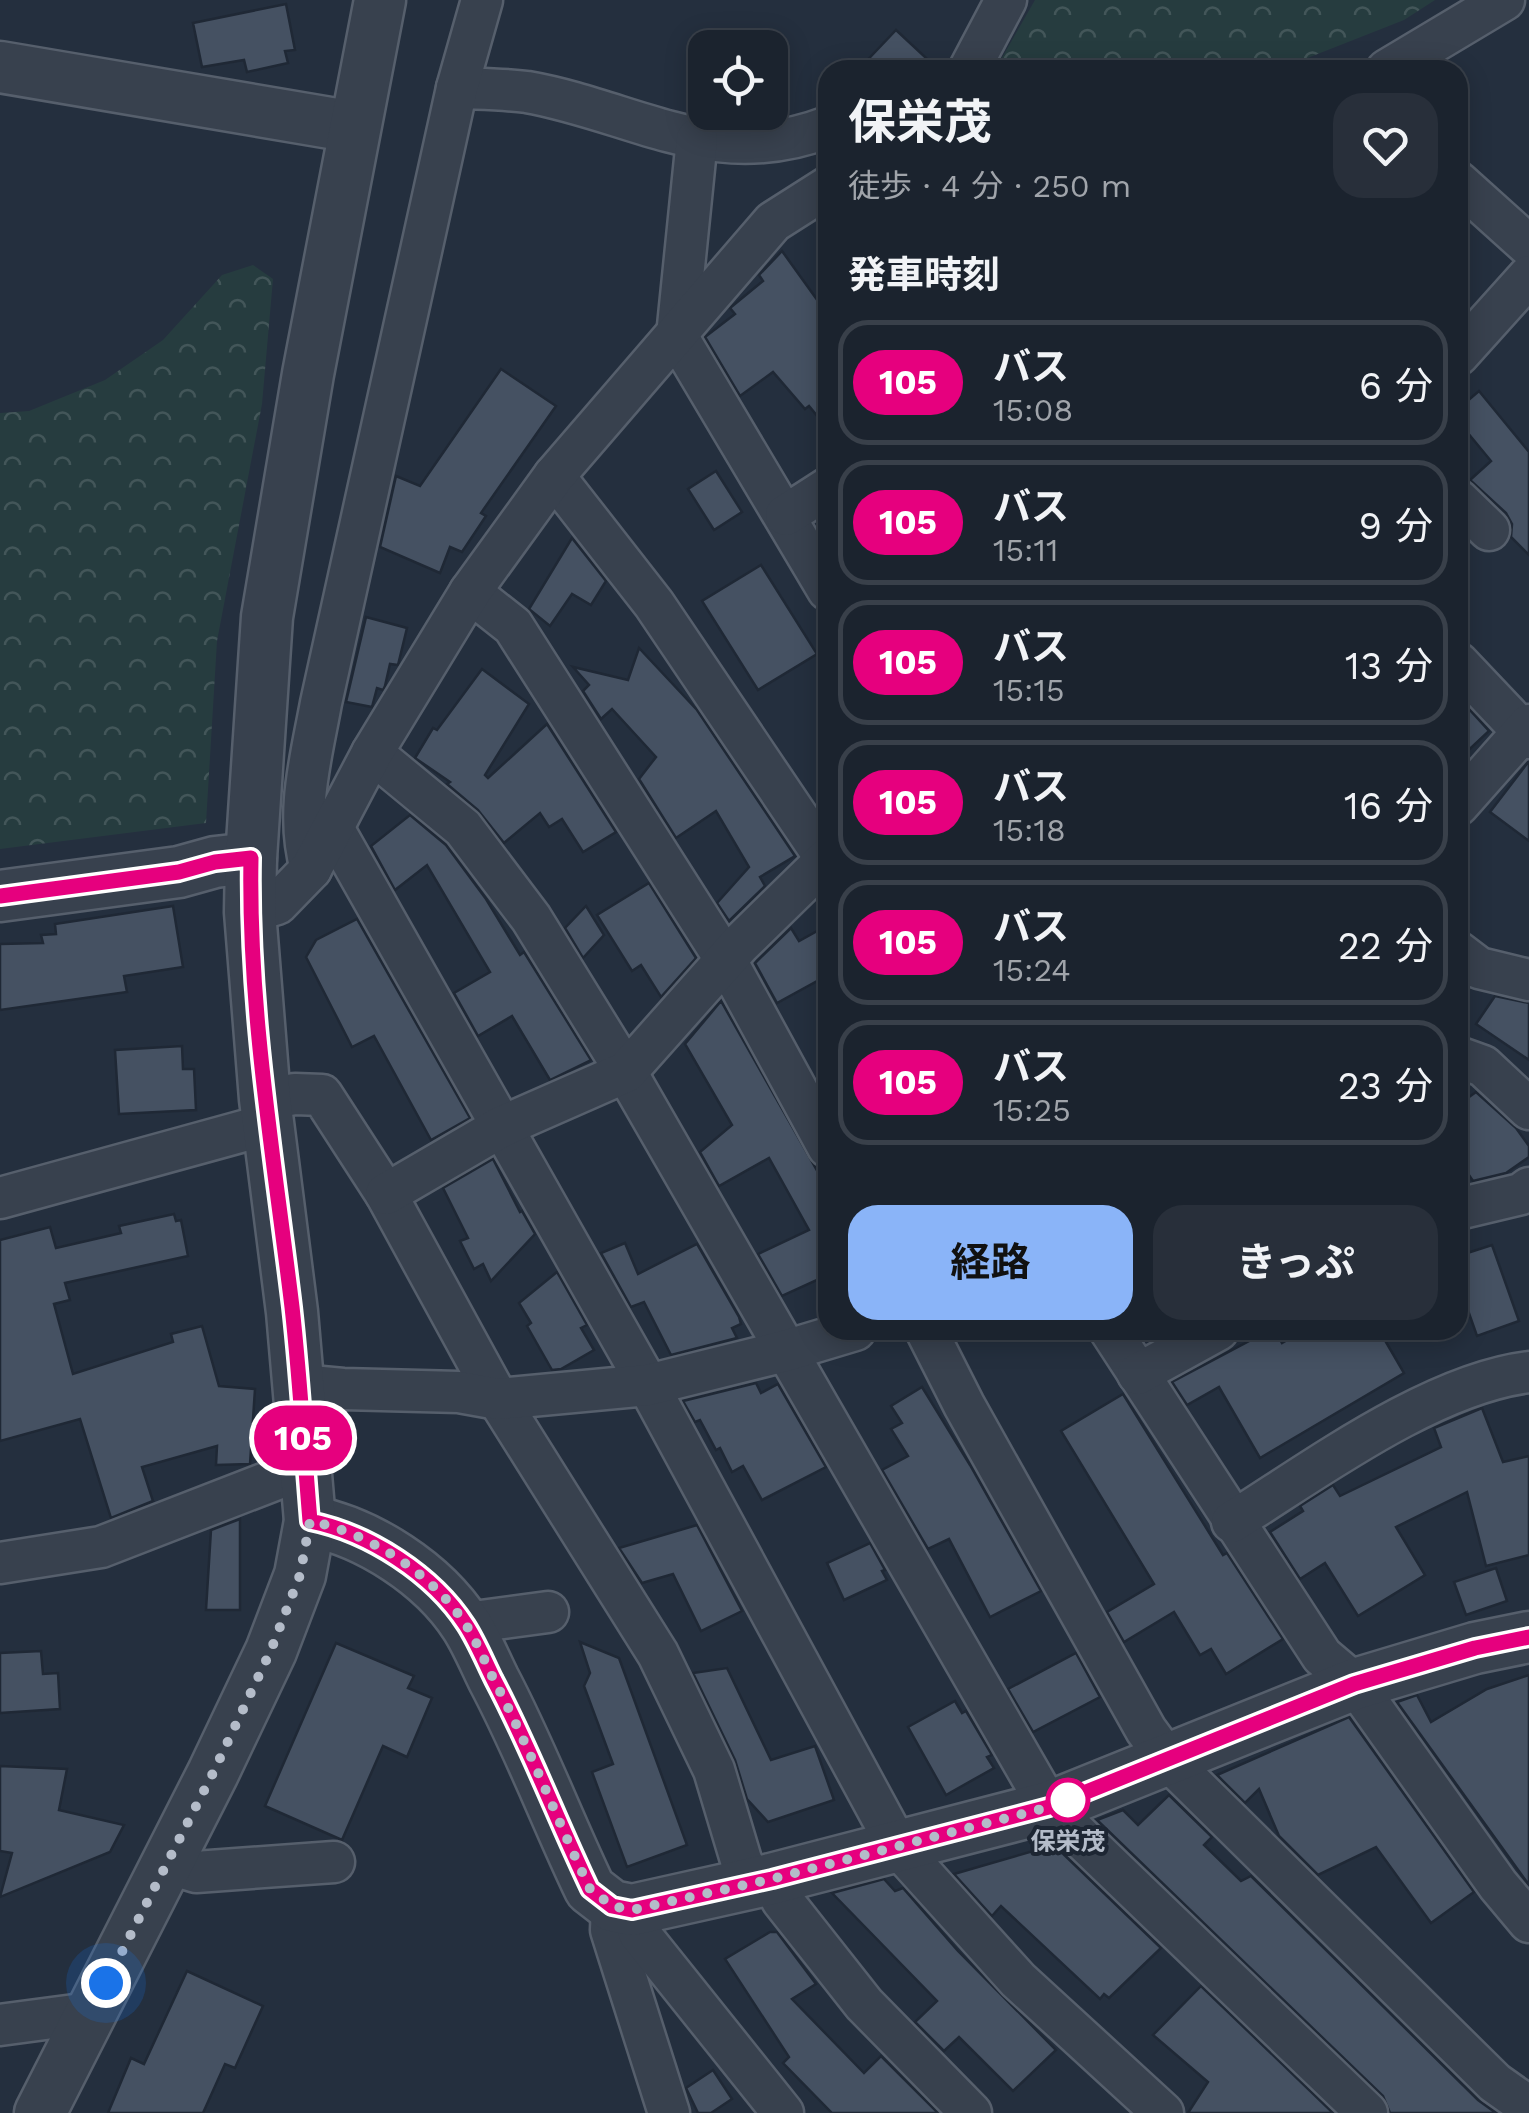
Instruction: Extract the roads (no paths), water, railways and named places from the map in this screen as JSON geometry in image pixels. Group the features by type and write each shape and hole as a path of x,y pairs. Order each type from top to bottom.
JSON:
{"street":[{"path":"40,2113 271,1650 300,1575 310,1521 300,1385 267,1111 250,912 251,858 268,617 380,0"},
{"path":"311,869 304,847 303,800 321,702 457,88 482,0"},
{"path":"974,60 1006,0"},
{"path":"1404,60 1504,0"},
{"path":"0,68 354,127"},
{"path":"457,88 526,92 716,143 795,140 818,131"},
{"path":"697,140 677,336 818,572"},
{"path":"1468,191 1529,246"},
{"path":"250,912 277,904 311,869 372,753 470,592 554,476 773,222 818,193"},
{"path":"1468,344 1529,276"},
{"path":"554,476 654,604 818,847"},
{"path":"786,515 818,494"},
{"path":"1468,510 1489,530"},
{"path":"470,592 512,626 727,962 818,1129"},
{"path":"1468,674 1526,732 1468,794"},
{"path":"372,753 463,828 531,918 626,1072 1049,1807 1367,2113"},
{"path":"332,828 648,1384 898,1846 1018,1980 1163,2113"},
{"path":"0,896 179,872 251,858"},
{"path":"386,1194 501,1127 626,1072 739,945 818,869"},
{"path":"1468,959 1480,968 1529,980"},
{"path":"1468,1061 1483,1066 1529,1109"},
{"path":"0,1198 267,1111 295,1094 322,1095 386,1194 498,1398 658,1654 714,1770 741,1860 782,1900 864,2004 971,2113"},
{"path":"1468,1208 1522,1194 1529,1188"},
{"path":"300,1385 344,1390 459,1392 498,1398 648,1384 822,1340"},
{"path":"931,1340 1146,1730 1168,1760 1495,2084 1529,2107"},
{"path":"1116,1340 1322,1656 1354,1684 1498,1885 1529,1922"},
{"path":"1138,1374 1200,1340"},
{"path":"1232,1522 1388,1426 1452,1394 1529,1372"},
{"path":"0,1563 101,1548 305,1468"},
{"path":"310,1521 339,1527 401,1561 436,1590 466,1624 520,1730 590,1889 622,1908 782,2113"},
{"path":"466,1624 548,1612"},
{"path":"622,1908 762,1881 1049,1807 1354,1684 1475,1648 1529,1637"},
{"path":"167,1863 196,1872 334,1862"},
{"path":"622,1908 611,1930 669,2113"},
{"path":"0,2025 90,2013"}],"place":[{"name":"保栄茂","path":"1068,1800"}]}
